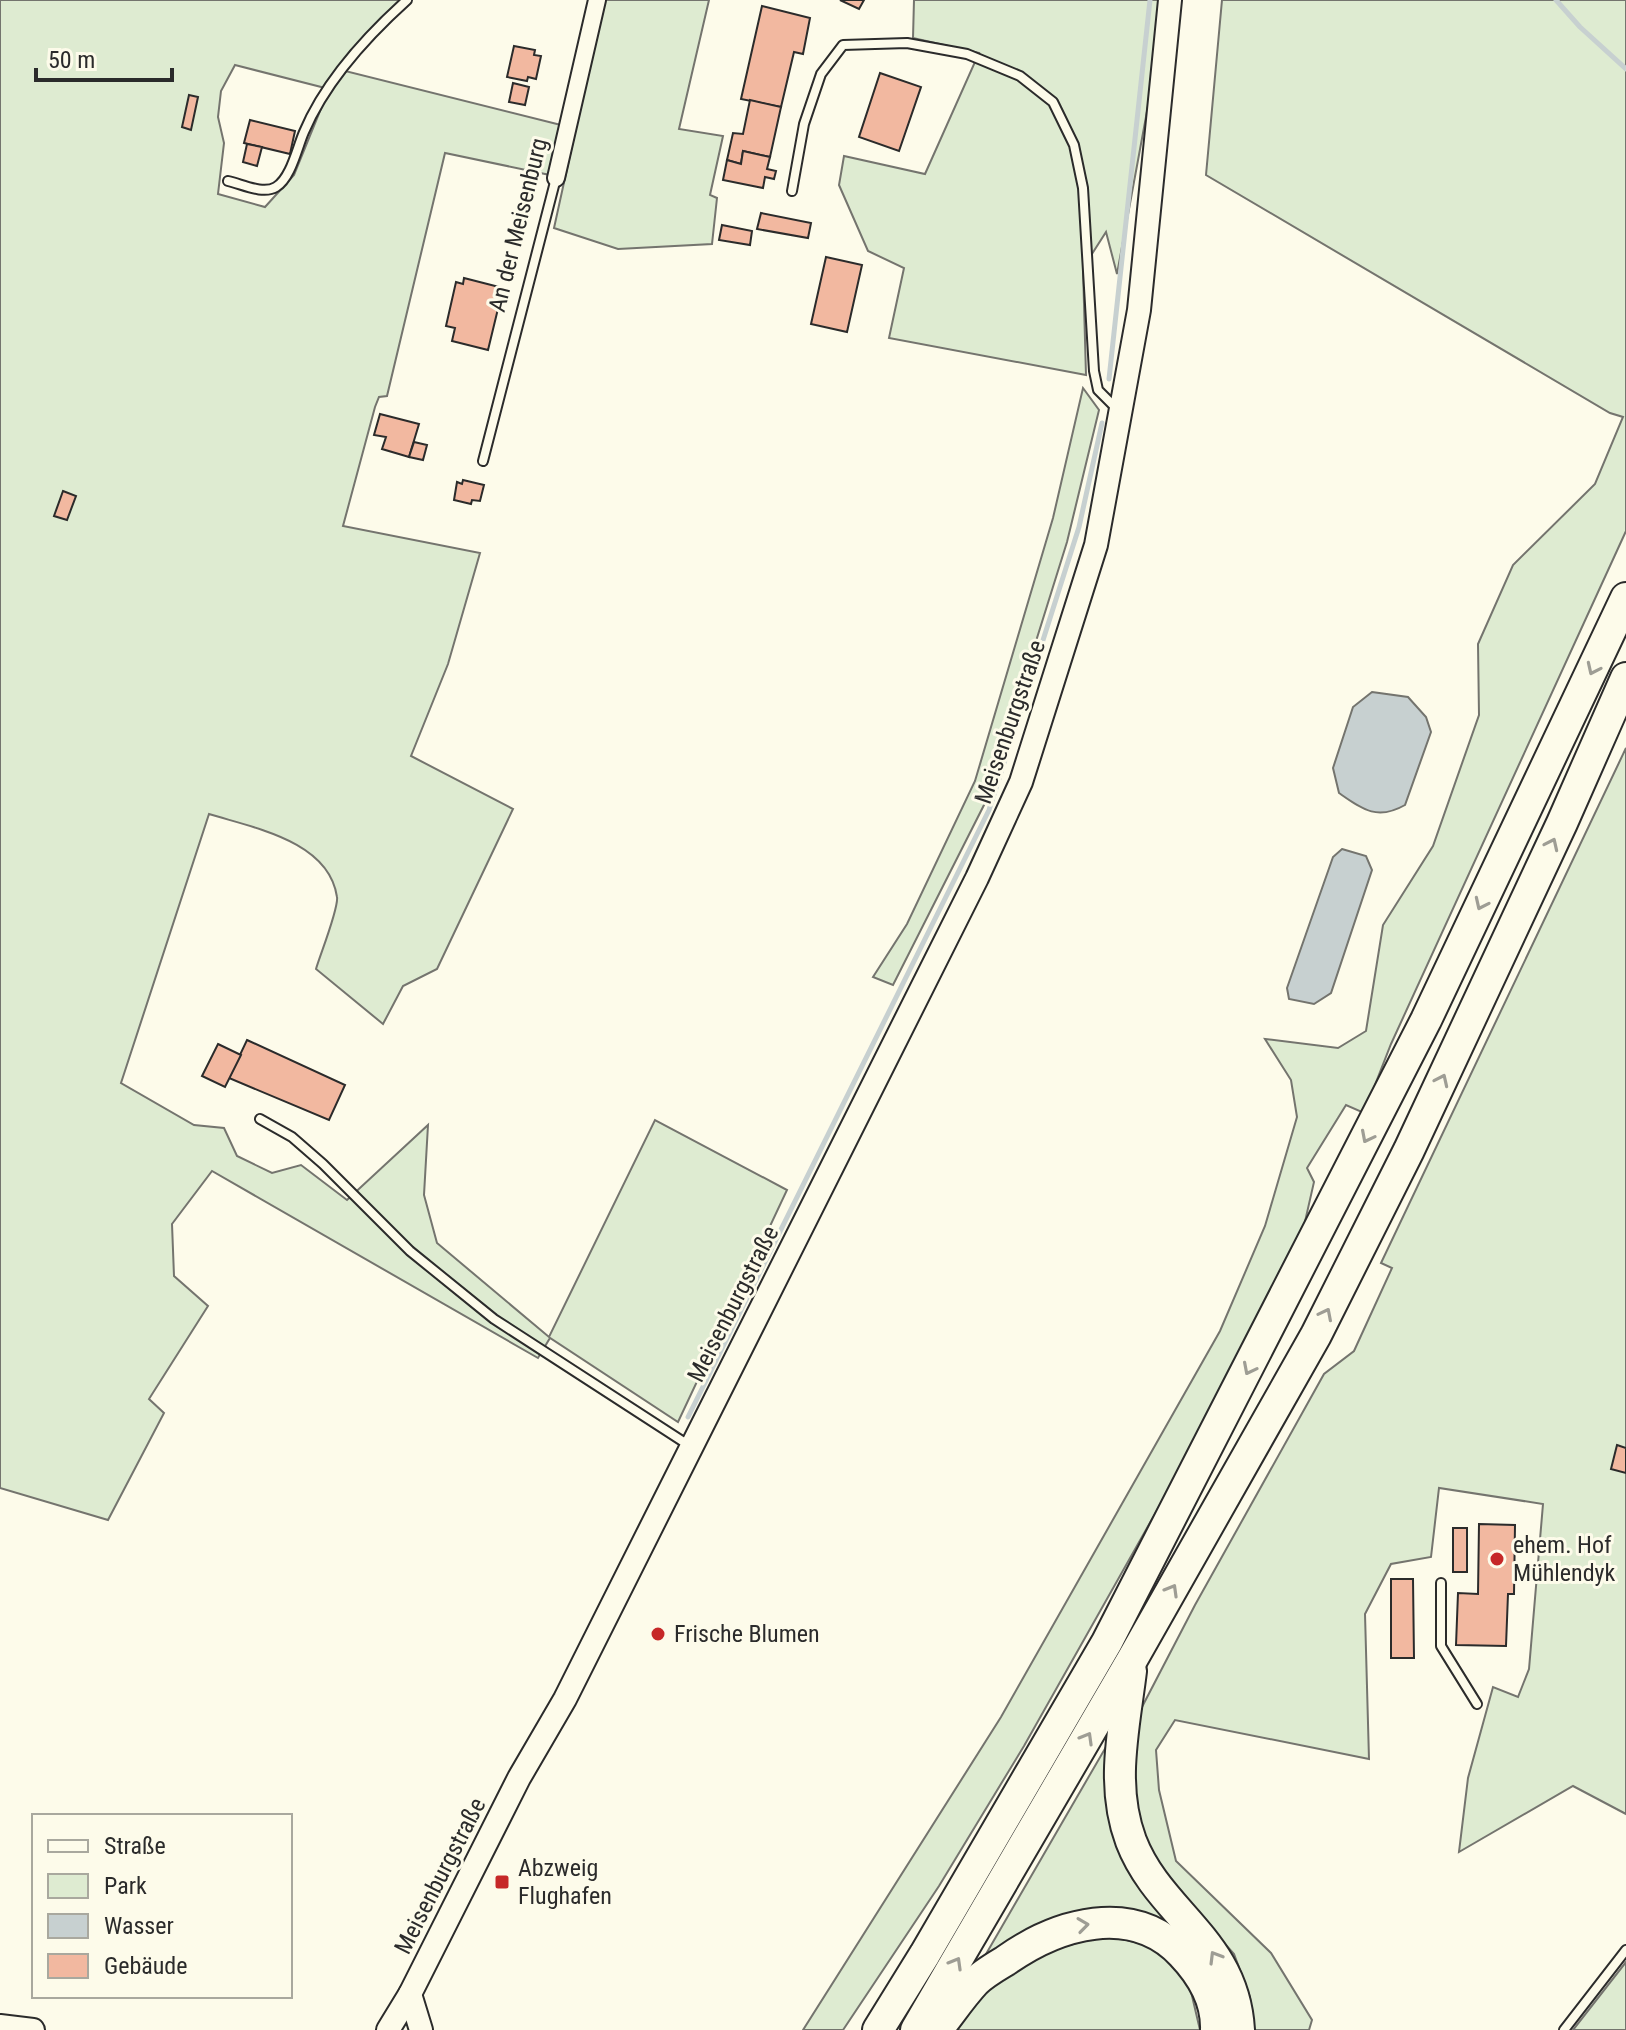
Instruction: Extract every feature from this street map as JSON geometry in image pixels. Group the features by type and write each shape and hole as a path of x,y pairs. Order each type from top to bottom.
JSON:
{"highway":[{"path":"878,2030 1114,1628 1426,1020 1626,598"},
{"path":"916,2030 1133,1658 1316,1335 1402,1165 1562,823 1626,678"},
{"path":"1133,1658 1119,1758 1119,1787 1124,1815 1145,1869 1205,1940 1222,1967 1234,1998 1239,2030"},
{"path":"937,2030 977,1981 1025,1947 1072,1926 1105,1922 1142,1928 1173,1944 1195,1967 1208,1989 1216,2030"}],"main road":[{"name":"Meisenburgstraße","path":"388,2030 410,1994 519,1778 565,1699 977,878 1021,782 1096,545 1122,414 1139,310 1170,0"},
{"path":"410,1994 421,2030"},
{"path":"0,2026 33,2030"}],"street":[{"name":"An der Meisenburg","path":"556,178 597,0"}],"lane":[{"path":"228,181 263,190 274,189 284,180 313,111 329,86 407,0"},
{"path":"792,191 804,124 821,74 843,45 907,43 967,54 1020,76 1053,102 1074,145 1083,188 1094,371 1098,390 1122,414"},
{"name":"An der Meisenburg","path":"483,461 556,178"},
{"path":"260,1119 292,1137 410,1251 494,1319 690,1446"},
{"path":"1441,1583 1441,1646 1477,1704"},
{"path":"1564,2030 1626,1950"}],"green space":[{"path":"0,0 400,0 337,69 561,125 550,175 445,153 387,396 379,397 375,407 343,526 480,553 448,664 411,756 513,809 437,969 403,986 383,1024 316,969 337,903 331,878 320,862 287,840 209,814 121,1083 194,1125 224,1128 237,1156 272,1173 301,1165 347,1200 428,1125 424,1195 437,1243 549,1337 655,1120 787,1190 678,1422 550,1338 538,1358 212,1171 172,1224 174,1276 208,1306 149,1399 164,1413 108,1520 0,1488","holes":["235,65 329,89 294,175 265,207 218,194 224,143 218,117 221,91"]},
{"path":"604,0 709,0 679,129 723,136 710,195 717,198 712,244 618,249 554,228"},
{"path":"914,0 1159,0 1148,106 1117,274 1106,232 1083,268 1086,375 889,338 904,268 868,251 839,185 844,156 925,174 979,53 913,38"},
{"path":"1222,0 1626,0 1626,531 1391,1044 1364,1113 1346,1105 1307,1168 1314,1182 1304,1226 1204,1427 1024,1746 939,1886 843,2030 803,2030 1001,1717 1220,1331 1265,1226 1297,1117 1291,1080 1265,1039 1338,1048 1366,1031 1383,925 1433,846 1479,715 1478,644 1513,565 1595,484 1623,417 1610,413 1206,175"},
{"path":"1083,388 1099,410 1067,542 986,801 893,985 873,977 907,924 975,781 1053,518"},
{"path":"1626,748 1626,1814 1573,1786 1459,1852 1468,1778 1493,1687 1518,1697 1529,1669 1543,1504 1439,1488 1431,1557 1391,1564 1365,1614 1369,1759 1175,1720 1156,1750 1159,1790 1176,1861 1271,1953 1312,2020 1309,2030 1252,2030 1250,1997 1234,1954 1156,1866 1131,1804 1127,1755 1142,1707 1195,1605 1324,1374 1354,1351 1392,1268 1381,1263"},
{"path":"1110,1740 1178,1932 1100,1909 1052,1919 1014,1937 982,1961"},
{"path":"1104,1935 1152,1946 1189,1983 1200,2030 957,2030 986,1988 1046,1952"},
{"path":"1626,1962 1626,2030 1573,2030"}],"water":[{"path":"1372,692 1408,697 1426,717 1431,732 1405,805 1386,812 1370,811 1339,793 1333,768 1353,707"},
{"path":"1342,849 1366,856 1372,870 1331,993 1314,1004 1289,999 1287,988 1333,857"}],"building":[{"path":"840,0 864,0 859,9"},
{"path":"762,6 810,18 803,54 794,52 781,107 741,99"},
{"path":"514,46 535,50 534,55 541,56 536,79 528,77 527,81 507,77"},
{"path":"880,73 921,87 899,151 859,137"},
{"path":"513,83 529,87 525,105 509,102"},
{"path":"189,95 198,97 191,130 182,127"},
{"path":"750,100 781,107 770,157 743,151 741,164 727,160 733,133 743,134"},
{"path":"250,120 295,131 290,154 244,143"},
{"path":"247,144 262,147 257,166 243,162"},
{"path":"743,151 770,157 767,169 776,171 774,179 765,177 763,188 723,180 727,160 741,164"},
{"path":"761,213 811,223 808,238 757,229"},
{"path":"722,225 752,231 750,245 719,240"},
{"path":"826,257 862,265 847,332 811,324"},
{"path":"464,278 503,288 488,350 452,341 455,328 446,326 456,282 463,284"},
{"path":"380,414 419,424 409,457 382,449 386,437 374,435"},
{"path":"414,442 427,445 423,460 409,457"},
{"path":"463,480 484,485 480,501 472,500 471,504 454,500 457,482 462,484"},
{"path":"63,491 76,496 67,520 54,516"},
{"path":"247,1040 345,1085 329,1120 229,1078"},
{"path":"218,1044 241,1055 225,1087 202,1076"},
{"path":"1617,1445 1626,1448 1626,1473 1611,1469"},
{"name":"ehem. Hof Mühlendyk","path":"1479,1524 1515,1525 1514,1594 1508,1594 1506,1646 1456,1645 1458,1593 1478,1594"},
{"path":"1453,1528 1467,1528 1467,1572 1453,1572"},
{"path":"1391,1579 1413,1579 1414,1658 1391,1658"}],"waterway":[{"path":"1109,379 1150,0"},
{"path":"1556,0 1626,69"},
{"path":"688,1417 989,810 1079,527 1102,423"}],"place":[{"name":"ehem. Hof Mühlendyk","path":"1497,1559"},
{"name":"Frische Blumen","path":"658,1634"},
{"name":"Abzweig Flughafen","path":"502,1882"}]}
